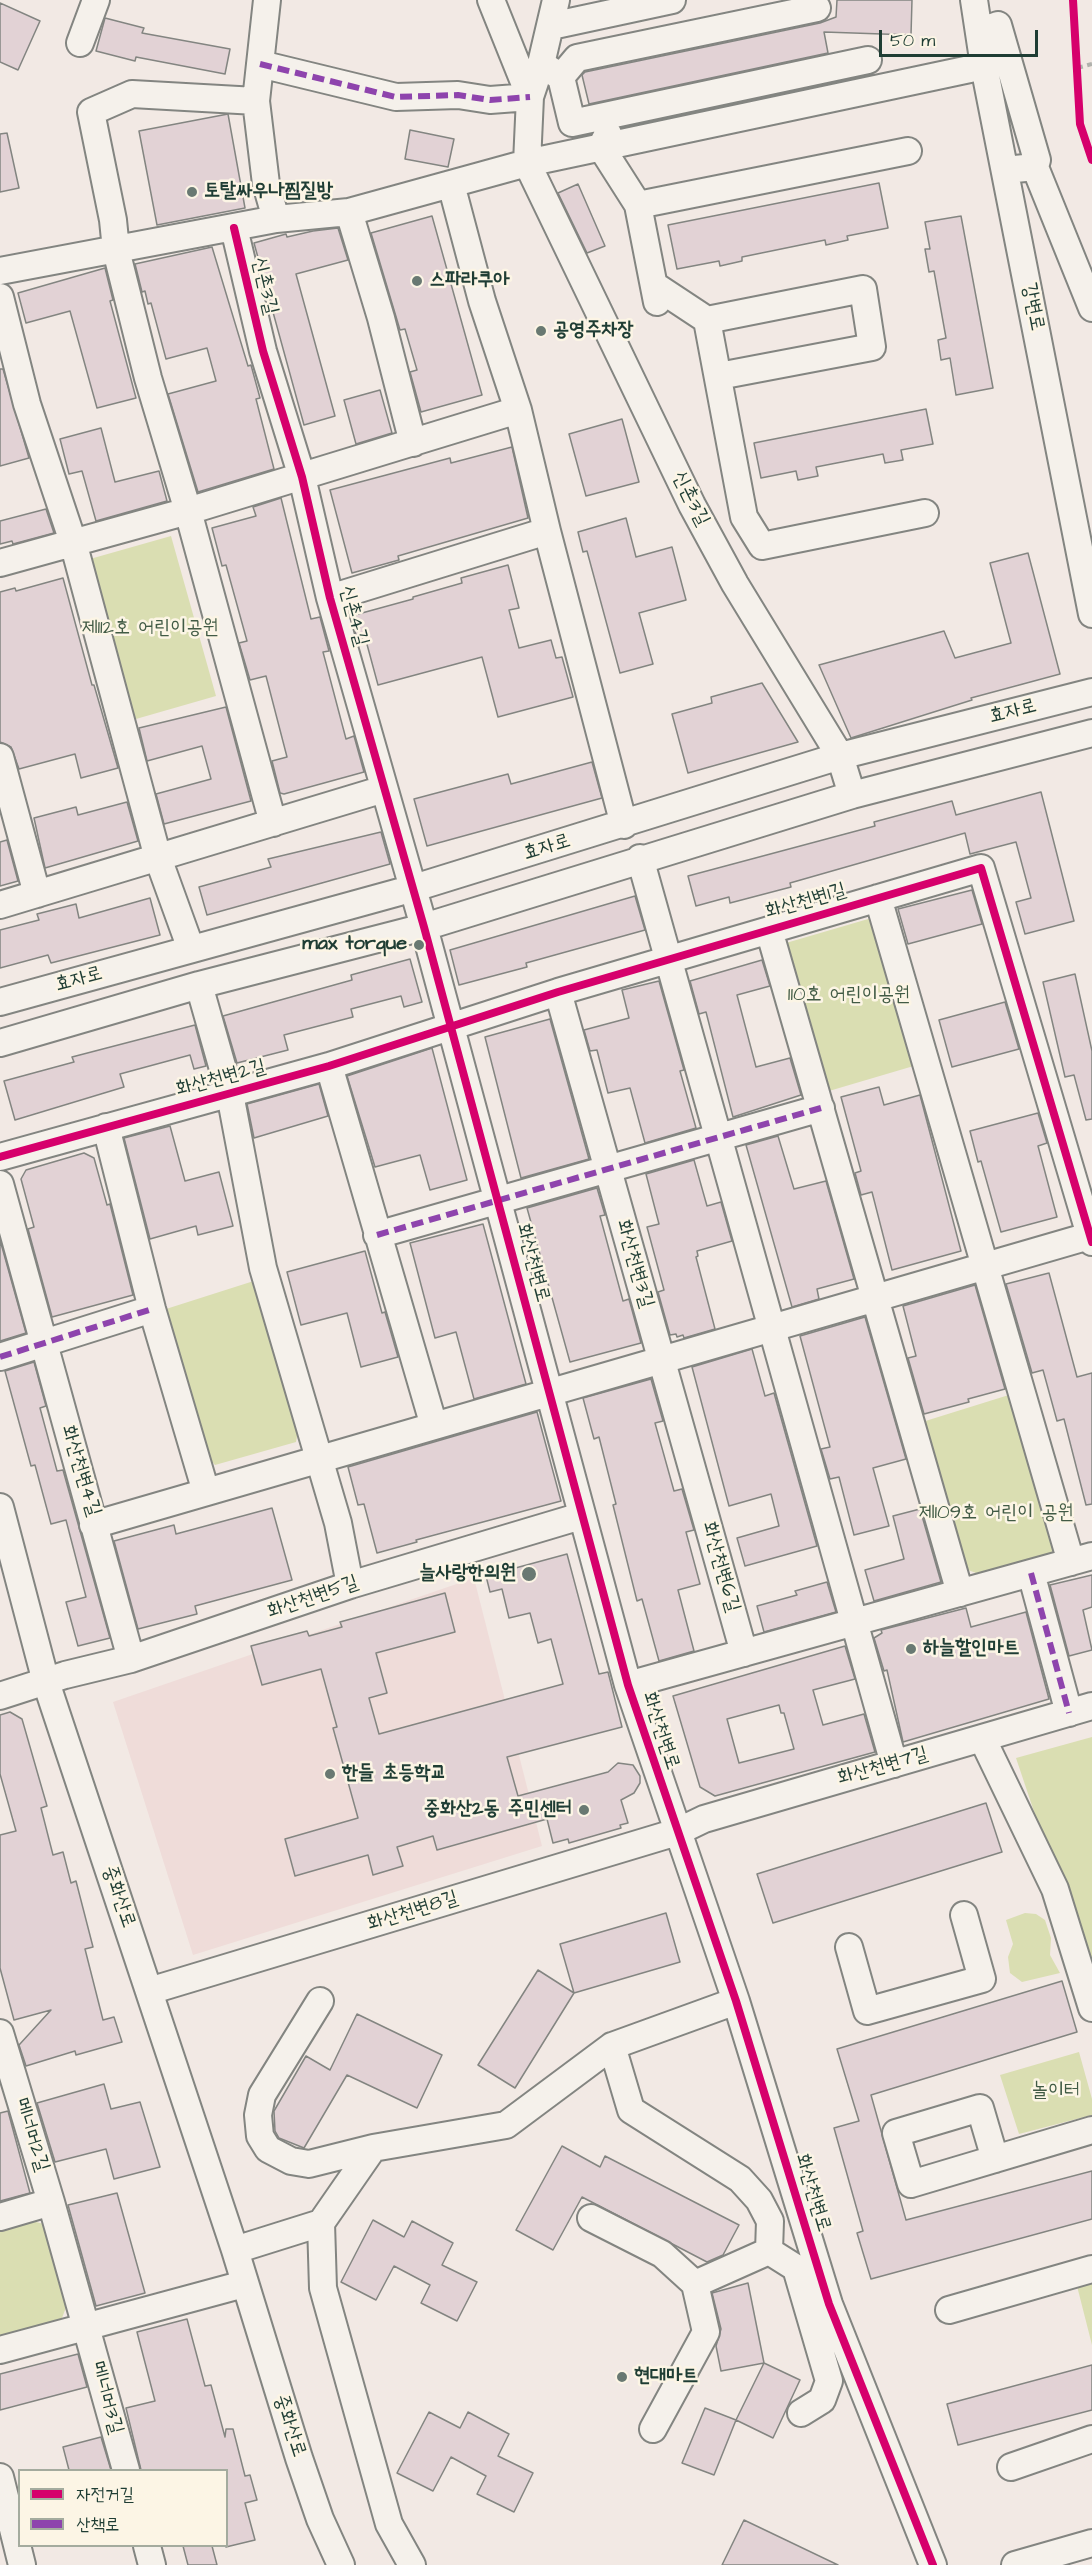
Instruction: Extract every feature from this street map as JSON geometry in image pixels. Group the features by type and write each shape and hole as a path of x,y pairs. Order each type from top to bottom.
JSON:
{"street":[{"path":"80,43 96,0"},
{"path":"267,0 256,101 266,184 276,219"},
{"name":"신촌3길","path":"491,0 530,97 527,163 692,505 735,584 840,756 852,795"},
{"name":"신촌3길","path":"530,97 551,70 551,26 556,0"},
{"path":"551,26 672,0"},
{"name":"강변로","path":"974,0 984,66 1092,615"},
{"path":"817,8 577,58 551,70 572,123 868,60"},
{"path":"979,32 998,26 1037,160 1035,167 1092,308"},
{"path":"260,64 396,97 458,95 490,100 530,97"},
{"path":"0,271 276,219 349,212 527,163 984,66"},
{"path":"256,101 132,94 91,112 113,220 116,250 148,378 188,511 273,823"},
{"path":"601,147 620,113"},
{"path":"601,147 638,205 655,294 707,320 863,289 872,347 719,375"},
{"path":"638,205 908,152"},
{"path":"1005,170 1035,167"},
{"path":"452,184 482,301 518,410 547,531 624,825"},
{"path":"349,212 381,318 412,443"},
{"name":"신촌3길","path":"234,228 263,351"},
{"path":"0,297 27,404 73,542 158,858 191,949"},
{"path":"707,320 744,517 762,546 924,513"},
{"name":"신촌4길","path":"263,351 302,477 330,598 414,888"},
{"path":"0,563 188,511 518,410"},
{"name":"신촌4길","path":"330,598 547,531"},
{"name":"효자로","path":"0,1002 414,888 624,825 840,756 1092,692"},
{"name":"효자로","path":"0,1043 200,985 424,927 640,858 852,795 1092,733"},
{"path":"0,756 37,894"},
{"path":"0,905 384,789"},
{"path":"640,858 894,1764"},
{"name":"화산천변1길","path":"450,1028 558,992 981,868 1091,1239"},
{"name":"화산천변로","path":"414,888 628,1685 676,1832 736,2001 829,2304 933,2565"},
{"path":"628,1685 1081,1559 1025,1406 878,898"},
{"name":"화산천변1길","path":"769,930 821,1108"},
{"path":"200,985 230,1094"},
{"path":"558,992 607,1170"},
{"name":"화산천변2길","path":"0,1157 329,1066 450,1028"},
{"path":"329,1066 434,1426"},
{"name":"화산천변2길","path":"230,1094 263,1268 319,1459"},
{"path":"377,1235 821,1108 960,1593"},
{"path":"106,1127 152,1309 206,1492"},
{"name":"화산천변3길","path":"607,1170 696,1482"},
{"path":"0,1184 44,1343"},
{"path":"550,1392 984,1266 1091,1239"},
{"path":"0,1358 152,1309"},
{"name":"화산천변4길","path":"44,1343 93,1525 550,1392"},
{"path":"319,1459 338,1523 350,1585"},
{"name":"화산천변6길","path":"696,1482 744,1653"},
{"name":"중화산로","path":"0,1507 46,1682 235,2250 316,2509 341,2565"},
{"name":"화산천변5길","path":"0,1696 131,1659 350,1585 581,1516"},
{"path":"93,1525 131,1659"},
{"path":"1031,1573 1081,1710"},
{"name":"화산천변7길","path":"676,1832 704,1819 1081,1710"},
{"path":"982,1738 1056,1889 1092,2008"},
{"name":"화산천변8길","path":"150,1991 676,1832"},
{"path":"849,1947 867,2011 936,1992 982,1979 964,1915"},
{"path":"320,2001 262,2095 258,2115 260,2136 268,2149 291,2161 309,2164 373,2148 506,2125 612,2046 736,2001"},
{"name":"메너머2길","path":"0,2033 87,2325"},
{"path":"612,2046 631,2110 740,2179 759,2200 770,2222 769,2251"},
{"path":"995,2159 1092,2130"},
{"path":"373,2148 321,2223 323,2288 389,2524 412,2565"},
{"path":"0,2217 51,2202"},
{"path":"591,2218 662,2254 695,2284 706,2332 653,2429"},
{"path":"235,2250 321,2223"},
{"path":"695,2284 769,2251"},
{"path":"769,2251 796,2268 829,2381 822,2400 801,2413"},
{"path":"949,2310 1092,2270"},
{"path":"0,2350 244,2284"},
{"name":"메너머3길","path":"87,2325 126,2469"},
{"path":"1011,2467 1092,2439"},
{"path":"0,2476 22,2565"},
{"path":"1015,2565 1092,2543"},
{"path":"147,2547 152,2565"}],"path":[{"path":"1076,56 1078,79"},
{"path":"1077,68 1092,64"}],"shaded area":[{"name":"한들 초등학교","path":"474,1578 542,1846 193,1955 113,1702"}],"green space":[{"name":"제112호 어린이공원","path":"171,536 216,696 129,721 83,561"},
{"name":"110호 어린이공원","path":"875,917 917,1065 829,1091 786,943"},
{"path":"260,1279 300,1419 296,1442 215,1465 206,1455 166,1309"},
{"name":"제109호 어린이 공원","path":"1012,1394 1057,1548 1040,1560 1008,1569 976,1573 960,1567 919,1423"},
{"path":"1092,1737 1092,1984 1016,1758"},
{"path":"1025,1913 1036,1914 1045,1920 1051,1938 1050,1955 1060,1973 1022,1982 1010,1973 1008,1957 1013,1944 1006,1920"},
{"name":"놀이터","path":"1079,2052 1092,2099 1092,2115 1019,2134 1000,2075"},
{"path":"32,2221 44,2224 67,2305 60,2323 0,2341 0,2230"},
{"path":"1092,2282 1092,2345 1077,2286"}],"building":[{"path":"837,0 912,0 911,35 824,32 828,53 589,104 582,75 585,72 820,23 836,17"},
{"path":"0,3 40,21 18,70 0,62"},
{"path":"105,18 144,28 142,33 230,49 225,74 136,57 135,61 96,51"},
{"path":"228,114 245,208 157,225 139,131"},
{"path":"410,130 454,139 448,167 405,159"},
{"path":"7,133 19,188 0,192 0,134"},
{"path":"879,183 888,228 847,236 848,240 826,245 825,240 742,257 742,261 720,266 719,261 677,269 668,225"},
{"path":"578,184 605,246 587,253 558,193"},
{"name":"스파라쿠아","path":"432,216 482,395 421,412 410,372 417,370 405,329 400,330 371,233"},
{"path":"961,216 993,388 956,395 950,358 941,360 938,340 946,338 934,271 929,272 925,249 930,249 925,222"},
{"path":"338,228 348,260 296,274 335,416 304,425 254,243 286,234 287,237"},
{"path":"212,247 248,366 251,365 260,398 256,399 274,469 198,492 168,394 216,381 207,348 166,359 151,303 148,304 145,291 142,292 135,264"},
{"path":"105,268 113,300 110,301 136,398 97,408 70,311 26,323 18,293"},
{"path":"0,369 3,369 29,458 0,466"},
{"path":"380,390 392,433 356,444 344,400"},
{"path":"926,409 933,444 901,450 903,460 885,463 883,454 816,467 818,476 798,480 796,471 761,478 754,443"},
{"path":"622,419 639,482 586,496 569,434"},
{"path":"101,428 115,482 159,471 167,501 96,521 82,471 69,474 60,439"},
{"path":"512,447 528,518 398,556 399,560 352,573 330,490 450,458 451,463"},
{"path":"281,498 311,619 320,617 329,651 323,652 346,739 354,736 364,772 284,794 280,793 272,761 287,757 266,676 250,680 239,643 247,641 226,565 222,566 212,528 256,516 253,507"},
{"path":"46,509 54,533 13,544 12,541 0,544 0,521"},
{"path":"626,518 636,557 672,547 686,600 639,613 653,664 620,673 587,551 583,552 578,532"},
{"path":"1028,553 1060,674 971,698 972,700 851,738 819,665 944,631 955,658 1011,643 990,563"},
{"path":"508,565 519,608 509,610 519,648 551,640 556,658 562,657 573,697 498,717 482,657 378,685 365,637 357,639 351,616 413,599 413,597 462,583 461,578"},
{"path":"63,578 92,685 94,685 118,768 81,778 75,754 19,769 11,747 0,742 0,592 15,588 16,591"},
{"path":"762,683 798,742 688,773 672,714 712,703 711,697"},
{"path":"226,707 251,801 164,824 156,794 211,779 202,746 147,761 139,728"},
{"path":"592,762 602,798 427,846 414,799 508,774 511,784"},
{"path":"1041,792 1074,921 1025,934 1016,902 1031,898 1016,842 970,854 965,833 790,883 791,887 730,903 729,897 696,906 688,876 875,826 874,822 952,801 956,815"},
{"path":"127,802 138,841 45,868 34,818 76,807 78,815"},
{"path":"381,832 390,864 207,915 199,887 271,867 268,859"},
{"path":"7,840 18,881 0,886 0,842"},
{"path":"972,890 982,924 908,944 898,909"},
{"path":"635,896 645,930 526,963 527,967 459,985 450,950"},
{"path":"150,898 160,935 51,963 48,955 0,968 0,930 39,920 37,914 76,904 79,918"},
{"path":"410,959 422,1002 404,1007 401,996 351,1009 353,1017 284,1035 288,1050 237,1063 223,1016 352,980 351,975"},
{"path":"762,960 770,986 737,995 756,1067 790,1058 801,1095 733,1117 706,1012 699,1014 690,981"},
{"path":"1075,974 1092,1051 1092,1119 1086,1120 1074,1075 1065,1077 1043,982"},
{"path":"659,981 684,1070 680,1071 696,1128 645,1143 630,1088 608,1093 597,1050 590,1051 584,1030 629,1018 622,990"},
{"path":"1005,1002 1019,1049 952,1067 939,1020"},
{"path":"550,1019 589,1159 521,1178 485,1037"},
{"path":"195,1025 206,1066 194,1069 190,1055 120,1074 124,1087 15,1120 4,1081 74,1062 72,1057"},
{"path":"432,1048 467,1180 430,1190 420,1155 375,1167 347,1076"},
{"path":"319,1084 328,1116 254,1138 247,1104"},
{"path":"879,1087 884,1105 920,1095 961,1251 892,1270 872,1192 861,1195 855,1173 861,1171 841,1097"},
{"path":"1038,1113 1047,1143 1038,1146 1057,1217 1001,1232 970,1131"},
{"path":"170,1126 185,1181 219,1172 233,1226 198,1235 196,1226 150,1239 124,1138"},
{"path":"778,1136 794,1189 826,1181 854,1279 817,1289 819,1299 792,1307 746,1145"},
{"path":"84,1153 94,1158 107,1205 110,1204 133,1295 52,1317 28,1229 34,1227 21,1179 26,1170"},
{"path":"694,1160 707,1206 721,1202 732,1241 697,1251 698,1256 696,1257 715,1329 684,1338 683,1335 677,1337 676,1334 670,1335 658,1292 664,1290 647,1227 659,1224 646,1174"},
{"path":"597,1188 605,1215 600,1216 623,1301 629,1299 641,1343 570,1362 527,1208"},
{"path":"483,1224 526,1384 474,1399 456,1332 435,1338 410,1243"},
{"path":"0,1240 26,1333 0,1341"},
{"path":"365,1251 382,1313 385,1312 398,1357 361,1367 347,1313 301,1325 287,1272"},
{"path":"1049,1273 1077,1377 1092,1373 1092,1504 1086,1505 1064,1419 1057,1421 1043,1370 1032,1373 1006,1284"},
{"path":"975,1285 1005,1389 968,1399 969,1402 924,1414 908,1358 916,1356 903,1306"},
{"path":"865,1317 906,1459 873,1468 889,1526 854,1535 839,1477 830,1479 821,1449 830,1447 800,1336"},
{"path":"752,1349 765,1396 774,1393 817,1546 745,1566 737,1538 779,1526 771,1494 729,1506 692,1367"},
{"path":"34,1362 46,1406 40,1408 57,1471 63,1470 110,1638 78,1646 66,1602 86,1597 66,1520 51,1524 35,1465 31,1466 5,1371"},
{"path":"651,1379 663,1421 655,1423 674,1491 682,1489 694,1530 686,1532 700,1584 678,1590 694,1651 659,1661 642,1599 637,1601 599,1437 594,1439 583,1398"},
{"path":"537,1412 561,1501 416,1540 417,1542 377,1553 364,1504 358,1505 348,1467"},
{"path":"272,1508 292,1580 195,1606 197,1614 138,1629 114,1541 174,1525 176,1534"},
{"path":"920,1509 941,1582 874,1601 865,1570 904,1559 893,1516"},
{"path":"567,1554 599,1674 608,1672 622,1727 507,1757 518,1796 608,1772 618,1763 633,1765 640,1776 640,1783 634,1793 621,1800 628,1823 620,1825 621,1828 569,1843 568,1839 553,1843 547,1819 437,1850 433,1836 397,1847 403,1866 373,1875 368,1855 295,1876 285,1839 358,1818 333,1728 337,1727 321,1669 262,1685 251,1646 307,1631 309,1636 342,1627 340,1622 445,1593 455,1632 376,1653 387,1693 369,1698 379,1734 563,1684 551,1639 538,1643 530,1613 509,1618 502,1589 490,1592 486,1576"},
{"path":"1092,1575 1092,1607 1083,1610 1092,1650 1069,1656 1050,1585"},
{"path":"827,1582 836,1612 764,1632 757,1606 797,1595 795,1591"},
{"path":"966,1608 971,1627 1026,1612 1049,1699 903,1742 887,1670 884,1671 874,1638 882,1633 881,1630"},
{"path":"845,1646 855,1679 813,1690 823,1725 864,1714 875,1752 715,1796 700,1787 673,1696","holes":["779,1705 781,1713 784,1713 794,1749 739,1763 727,1719"]},
{"path":"10,1712 22,1719 47,1806 41,1808 53,1855 63,1852 71,1883 76,1881 93,1947 85,1949 103,2020 114,2017 122,2042 76,2055 75,2051 26,2066 19,2045 51,2010 14,2020 0,1968 0,1835 16,1831 0,1774 0,1715"},
{"path":"986,1803 1002,1852 773,1923 757,1874"},
{"path":"666,1913 680,1962 574,1993 560,1944"},
{"path":"538,1970 574,1993 515,2088 478,2065"},
{"path":"1062,1981 1077,2032 871,2095 906,2220 1092,2171 1092,2219 871,2279 857,2233 863,2231 834,2128 859,2121 837,2049"},
{"path":"357,2014 442,2055 417,2108 347,2075 304,2148 279,2138 275,2131 274,2111 306,2056 330,2070"},
{"path":"104,2084 111,2109 140,2102 160,2167 114,2179 106,2149 55,2162 37,2103"},
{"path":"8,2111 30,2193 0,2201 0,2113"},
{"path":"562,2146 600,2167 605,2156 739,2225 723,2255 707,2262 582,2197 553,2250 516,2230"},
{"path":"117,2193 145,2293 96,2306 68,2205"},
{"path":"373,2220 404,2237 412,2221 453,2243 442,2265 477,2282 457,2321 421,2303 430,2285 394,2266 376,2300 341,2282"},
{"path":"748,2283 764,2363 721,2371 716,2346 721,2329 712,2293"},
{"path":"187,2319 205,2386 211,2385 225,2437 226,2429 233,2429 245,2476 250,2475 257,2500 245,2503 255,2540 228,2547 228,2469 141,2469 126,2408 155,2401 137,2332"},
{"path":"78,2354 87,2387 0,2410 0,2374"},
{"path":"764,2363 800,2380 773,2438 736,2420"},
{"path":"1092,2365 1092,2410 958,2445 947,2404"},
{"path":"705,2408 736,2420 714,2475 682,2463"},
{"path":"429,2412 460,2428 468,2412 509,2434 498,2456 533,2473 514,2512 477,2494 486,2476 451,2457 433,2491 397,2473"},
{"path":"101,2437 111,2469 69,2469 63,2447"},
{"path":"744,2520 838,2565 722,2565"},
{"path":"183,2547 212,2547 217,2565 188,2565"}],"marked path":[{"path":"260,64 396,97 458,95 490,100 530,97"},
{"path":"377,1235 821,1108"},
{"path":"0,1357 152,1309"},
{"path":"1031,1573 1069,1713"}],"cycle path":[{"path":"1073,0 1080,124 1092,160"},
{"path":"234,228 263,351 302,477 330,598 424,927 628,1685 736,2001 829,2304 933,2565"},
{"path":"0,1157 329,1066 558,992 981,868 1092,1242"}],"place":[{"name":"토탈싸우나찜질방","path":"192,192"},
{"name":"스파라쿠아","path":"417,281"},
{"name":"공영주차장","path":"541,331"},
{"name":"max torque","path":"419,945"},
{"name":"늘사랑한의원","path":"529,1574"},
{"name":"하늘할인마트","path":"911,1649"},
{"name":"한들 초등학교","path":"330,1774"},
{"name":"중화산2동 주민센터","path":"584,1810"},
{"name":"현대마트","path":"622,2377"}]}
